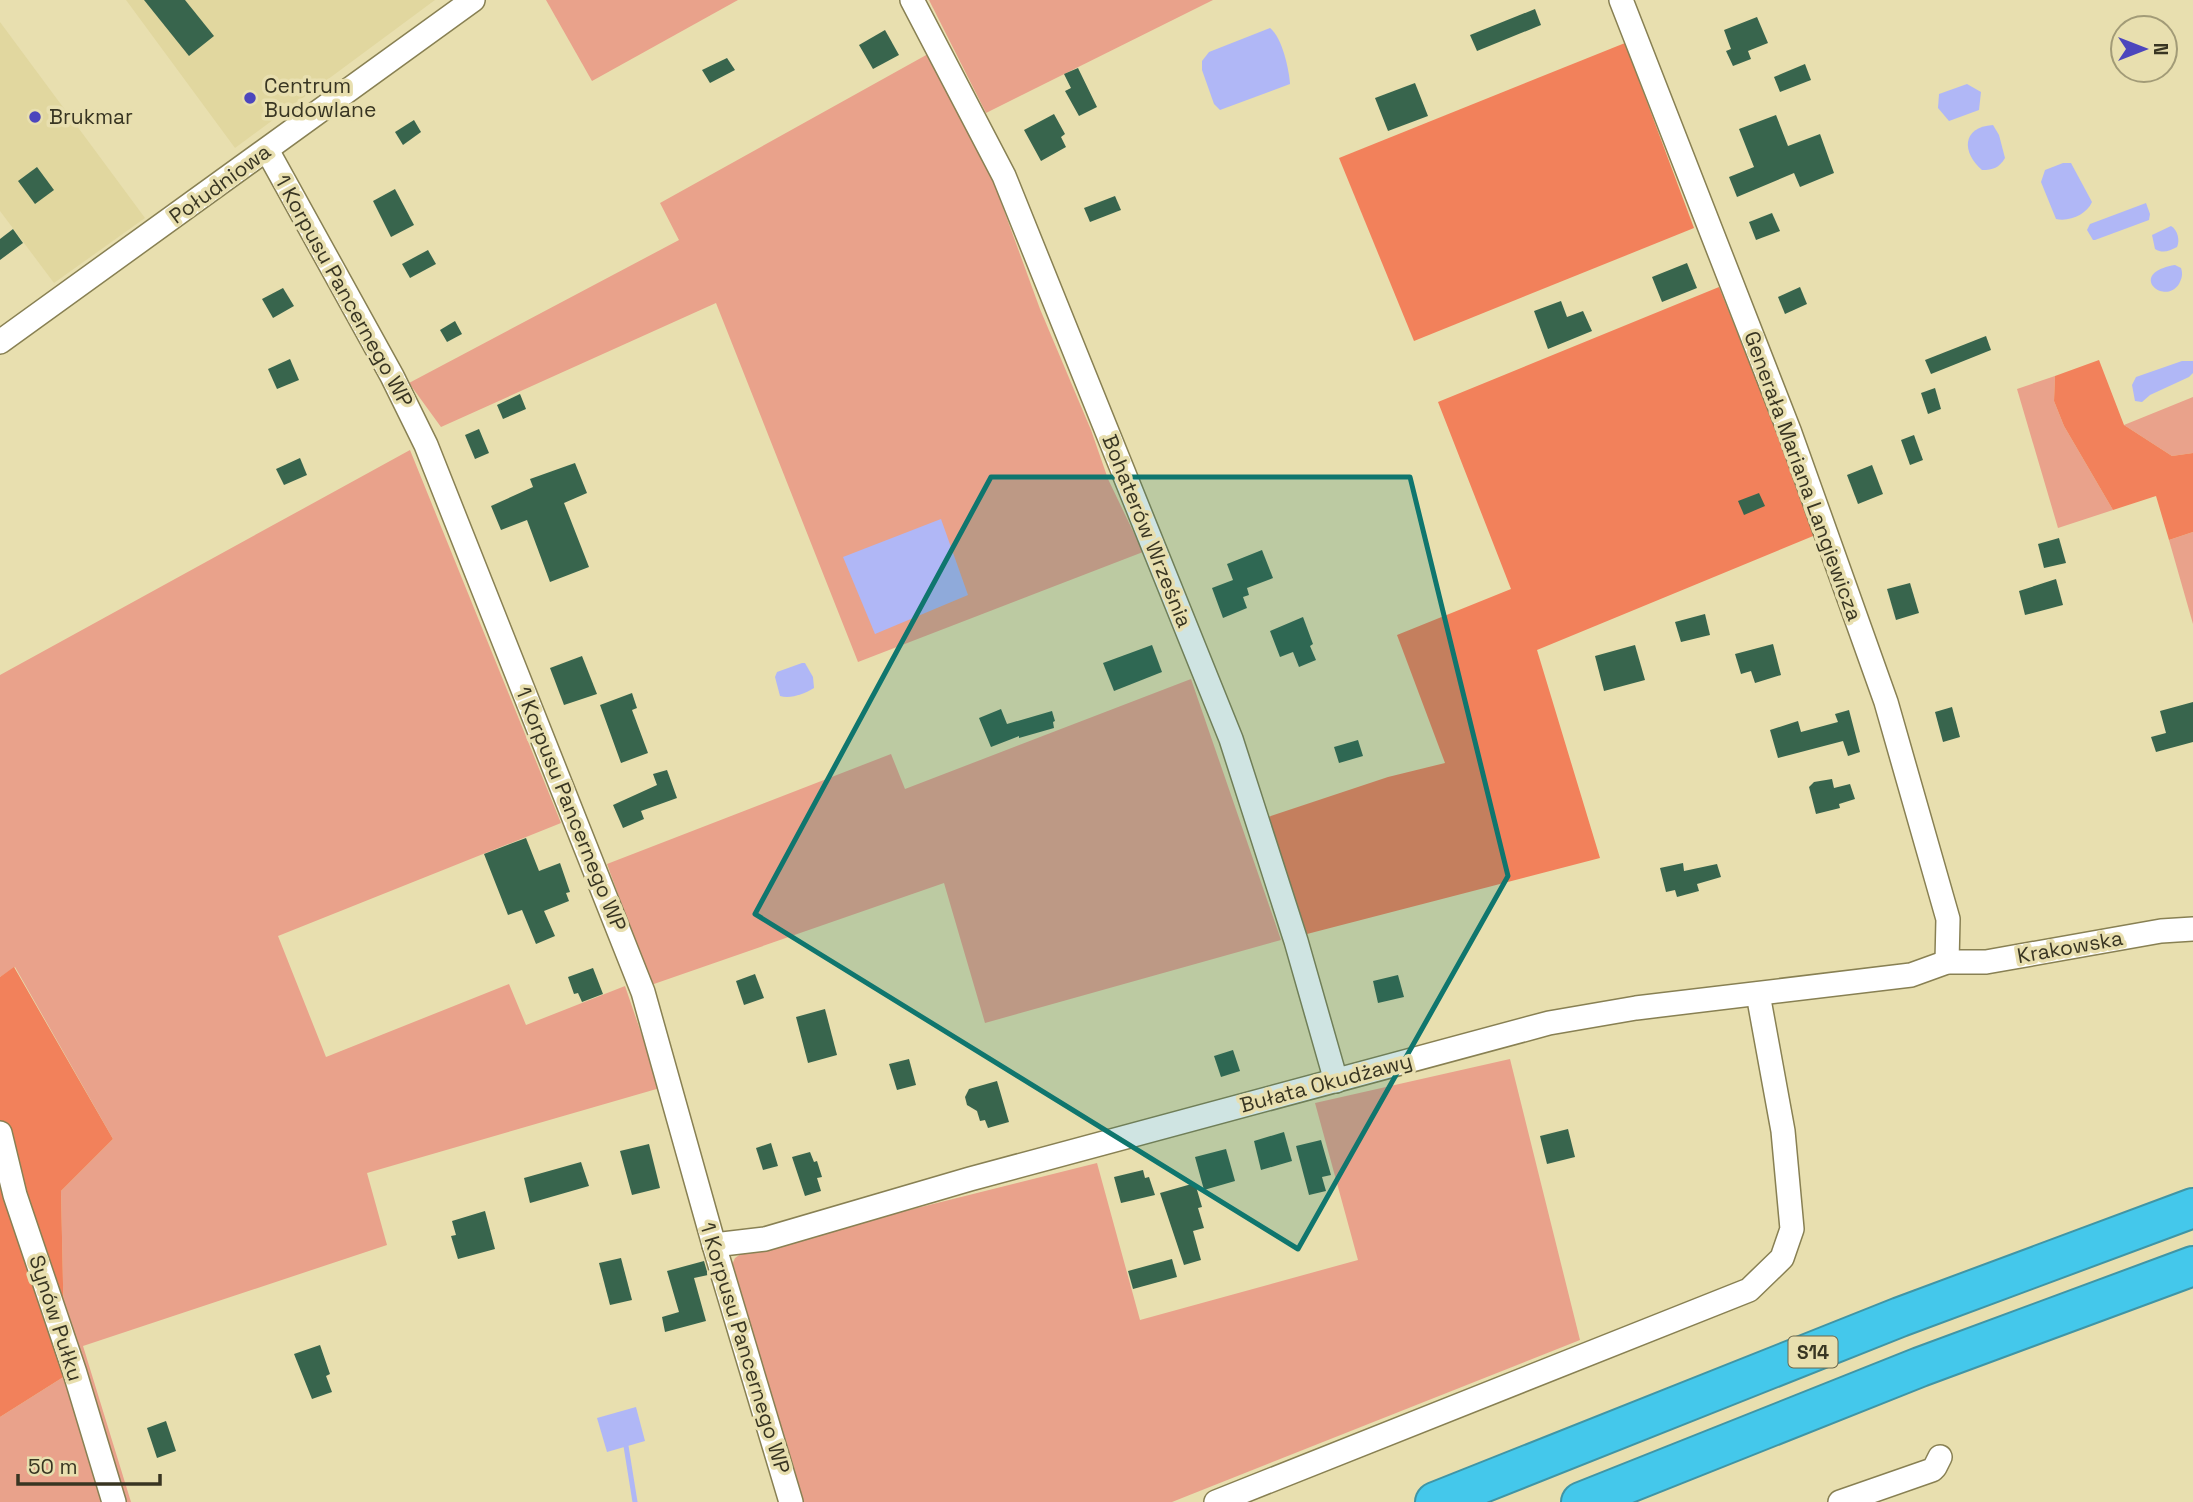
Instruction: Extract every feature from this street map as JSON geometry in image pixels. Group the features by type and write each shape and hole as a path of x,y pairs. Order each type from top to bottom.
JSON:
{"highway":[{"name":"S14","path":"1435,1502 1900,1317 2193,1208"},
{"name":"S14","path":"1580,1502 1920,1367 2193,1266"}],"street":[{"name":"Południowa","path":"0,342 473,0"},
{"name":"Bohaterów Września","path":"912,0 1004,176 1231,739 1296,941 1336,1081"},
{"name":"Generała Mariana Langiewicza","path":"1621,0 1790,433 1886,702 1948,919 1947,962"},
{"name":"1 Korpusu Pancernego WP","path":"267,150 392,376 426,445 643,992 714,1245 791,1502"},
{"name":"Krakowska","path":"1947,962 1986,962 2161,931 2193,929"},
{"name":"Bułata Okudżawy","path":"714,1245 765,1239 970,1179 1549,1023 1636,1008 1911,975 1947,962"},
{"path":"1216,1502 1749,1290 1782,1258 1792,1229 1783,1131 1758,995"},
{"name":"Synów Pułku","path":"0,1133 15,1195 75,1373 114,1502"},
{"path":"1840,1502 1891,1493 1932,1470 1940,1457"}],"highlighted area":[{"path":"991,477 1410,477 1508,876 1298,1249 755,914"}],"shaded area":[{"name":"Centrum Budowlane","path":"126,0 435,0 235,148"},
{"path":"546,0 738,0 592,81"},
{"path":"929,0 1213,0 986,113"},
{"name":"Brukmar","path":"0,22 145,218 54,283 0,211"},
{"path":"1625,43 1694,228 1414,341 1339,158"},
{"path":"928,54 994,183 1040,309 1091,430 1108,479 1143,552 858,662 716,303 441,427 409,383 679,240 660,203"},
{"path":"1719,287 1818,534 1537,650 1600,858 1307,934 1268,817 1388,777 1445,763 1397,635 1511,589 1438,402"},
{"path":"2099,360 2124,425 2172,456 2193,453 2193,532 2169,540 2156,496 2113,510 2064,426 2054,401 2055,376"},
{"path":"2055,376 2054,401 2064,426 2113,510 2058,528 2017,389"},
{"path":"2193,397 2193,453 2172,456 2124,425"},
{"path":"410,450 561,823 278,936 326,1057 509,984 526,1025 625,986 660,1088 367,1173 387,1245 83,1346 131,1502 0,1502 0,1417 65,1376 61,1191 113,1139 15,967 0,977 0,675"},
{"path":"2193,532 2193,624 2169,540"},
{"path":"1191,679 1281,940 985,1023 944,883 651,985 607,864 891,754 905,789"},
{"path":"14,967 113,1139 61,1191 65,1376 0,1417 0,977"},
{"path":"1510,1059 1580,1340 1172,1502 797,1502 728,1274 735,1258 745,1251 1097,1163 1140,1320 1358,1260 1315,1103"}],"water":[{"path":"1270,28 1281,46 1290,84 1220,110 1214,104 1202,70 1202,61 1209,52"},
{"path":"1967,84 1981,92 1979,110 1949,121 1938,108 1939,94"},
{"path":"1993,125 1999,135 2005,158 1995,168 1982,170 1971,156 1968,142 1975,130"},
{"path":"2071,163 2092,202 2082,213 2061,220 2056,219 2041,182 2045,170"},
{"path":"2146,203 2149,220 2095,240 2087,230 2090,224"},
{"path":"2171,226 2178,236 2177,247 2169,251 2158,251 2155,249 2152,235"},
{"path":"2175,265 2181,268 2182,276 2173,290 2165,292 2153,286 2153,275 2160,269"},
{"path":"2182,361 2193,361 2193,373 2189,377 2150,395 2142,402 2135,401 2132,385 2136,377"},
{"path":"941,519 968,595 875,634 843,557"},
{"path":"805,663 813,677 814,688 789,697 780,696 775,677 777,672"},
{"path":"636,1407 645,1441 607,1452 597,1418"}],"building":[{"path":"144,0 185,0 214,36 189,56"},
{"path":"1535,9 1541,25 1477,51 1470,35"},
{"path":"1757,17 1768,43 1748,51 1751,59 1733,66 1726,51 1731,49 1724,30"},
{"path":"885,30 899,55 873,69 859,45"},
{"path":"727,58 735,70 710,83 702,70"},
{"path":"1805,64 1811,80 1780,92 1774,77"},
{"path":"1078,68 1097,107 1079,116 1065,91 1071,88 1064,74"},
{"path":"1415,83 1428,116 1388,131 1375,98"},
{"path":"1054,114 1065,134 1061,137 1066,147 1041,161 1024,130"},
{"path":"1776,115 1788,146 1820,134 1834,173 1800,187 1794,173 1737,197 1729,177 1754,167 1739,129"},
{"path":"414,120 421,132 403,145 395,132"},
{"path":"37,167 54,190 35,204 18,181"},
{"path":"395,189 414,225 391,237 373,201"},
{"path":"1115,196 1121,210 1090,222 1084,208"},
{"path":"1772,213 1780,231 1756,240 1749,222"},
{"path":"13,229 23,243 0,260 0,239"},
{"path":"428,250 436,264 410,278 402,264"},
{"path":"1687,263 1697,288 1662,302 1652,277"},
{"path":"1800,287 1807,304 1785,314 1778,297"},
{"path":"283,288 294,306 273,318 262,299"},
{"path":"1561,301 1567,317 1583,311 1592,331 1548,349 1534,311"},
{"path":"455,321 462,334 447,342 440,330"},
{"path":"1986,336 1991,350 1931,374 1925,360"},
{"path":"290,359 299,380 277,389 268,369"},
{"path":"1935,388 1941,409 1928,414 1921,393"},
{"path":"520,394 526,409 503,419 497,405"},
{"path":"479,429 489,453 475,459 465,435"},
{"path":"1914,435 1923,460 1910,465 1901,440"},
{"path":"300,458 307,475 284,485 276,469"},
{"path":"575,463 587,493 564,503 589,567 550,582 527,520 501,530 491,506 533,487 530,479"},
{"path":"1872,465 1883,494 1858,504 1847,475"},
{"path":"1759,493 1765,506 1744,515 1738,501"},
{"path":"2059,538 2066,563 2044,568 2038,544"},
{"path":"1262,550 1273,578 1247,588 1249,595 1243,597 1247,608 1223,618 1212,588 1233,580 1227,564"},
{"path":"2056,579 2063,605 2025,615 2019,591"},
{"path":"1910,583 1919,613 1896,620 1887,589"},
{"path":"1705,614 1710,635 1681,642 1675,622"},
{"path":"1303,617 1316,660 1299,667 1293,652 1280,657 1270,631"},
{"path":"1773,644 1781,675 1755,683 1751,671 1741,674 1735,654"},
{"path":"1152,645 1162,672 1114,691 1103,663"},
{"path":"1635,645 1645,680 1604,691 1595,656"},
{"path":"582,656 597,694 564,705 550,668"},
{"path":"632,693 637,708 632,710 648,753 621,763 600,705"},
{"path":"2193,702 2193,742 2156,752 2151,737 2166,733 2160,711"},
{"path":"1952,707 1960,737 1943,742 1935,712"},
{"path":"1001,709 1007,724 1052,711 1054,728 1019,736 991,747 979,718"},
{"path":"1849,710 1860,752 1848,756 1843,741 1778,758 1770,730 1798,721 1801,732 1838,722 1835,714"},
{"path":"1358,740 1363,756 1339,763 1334,747"},
{"path":"667,770 677,798 641,811 644,819 623,828 613,805 657,785 653,774"},
{"path":"1832,779 1834,788 1850,784 1855,799 1839,804 1840,808 1816,814 1809,787 1814,782"},
{"path":"526,838 539,871 560,863 570,892 566,893 569,901 544,911 555,936 536,944 522,910 508,915 484,854"},
{"path":"1683,863 1684,871 1717,864 1721,877 1697,884 1699,891 1677,897 1675,890 1666,892 1660,868"},
{"path":"593,968 603,994 582,1002 578,993 574,994 568,977"},
{"path":"755,974 764,998 744,1005 736,981"},
{"path":"1398,975 1404,997 1378,1003 1373,981"},
{"path":"825,1009 837,1055 808,1063 796,1017"},
{"path":"1233,1050 1240,1071 1221,1077 1214,1056"},
{"path":"909,1059 916,1085 897,1090 889,1064"},
{"path":"997,1081 1009,1122 988,1128 985,1120 980,1121 977,1111 967,1105 965,1097 969,1089"},
{"path":"1568,1129 1575,1157 1547,1164 1540,1136"},
{"path":"1284,1132 1292,1161 1261,1170 1254,1141"},
{"path":"1321,1140 1331,1175 1322,1177 1326,1191 1309,1195 1296,1146"},
{"path":"771,1143 778,1166 763,1170 756,1148"},
{"path":"649,1144 660,1188 632,1195 620,1151"},
{"path":"1226,1149 1235,1181 1204,1190 1195,1157"},
{"path":"810,1152 814,1162 817,1161 822,1177 817,1178 821,1191 805,1196 792,1157"},
{"path":"581,1162 589,1186 530,1203 524,1178"},
{"path":"1143,1170 1145,1178 1149,1177 1155,1195 1121,1203 1114,1177"},
{"path":"1195,1183 1202,1207 1198,1208 1204,1228 1193,1231 1201,1260 1184,1265 1160,1193"},
{"path":"485,1211 495,1249 458,1259 451,1236 456,1235 452,1221"},
{"path":"621,1258 632,1300 610,1305 599,1263"},
{"path":"1172,1259 1177,1277 1133,1289 1128,1271"},
{"path":"704,1261 708,1275 694,1278 706,1321 665,1332 662,1317 679,1312 667,1271"},
{"path":"320,1345 330,1374 326,1376 332,1392 312,1399 294,1354"},
{"path":"166,1421 176,1451 157,1458 147,1428"}],"waterway":[{"path":"626,1446 635,1502"}],"place":[{"name":"Centrum Budowlane","path":"250,98"},
{"name":"Brukmar","path":"35,117"}]}
